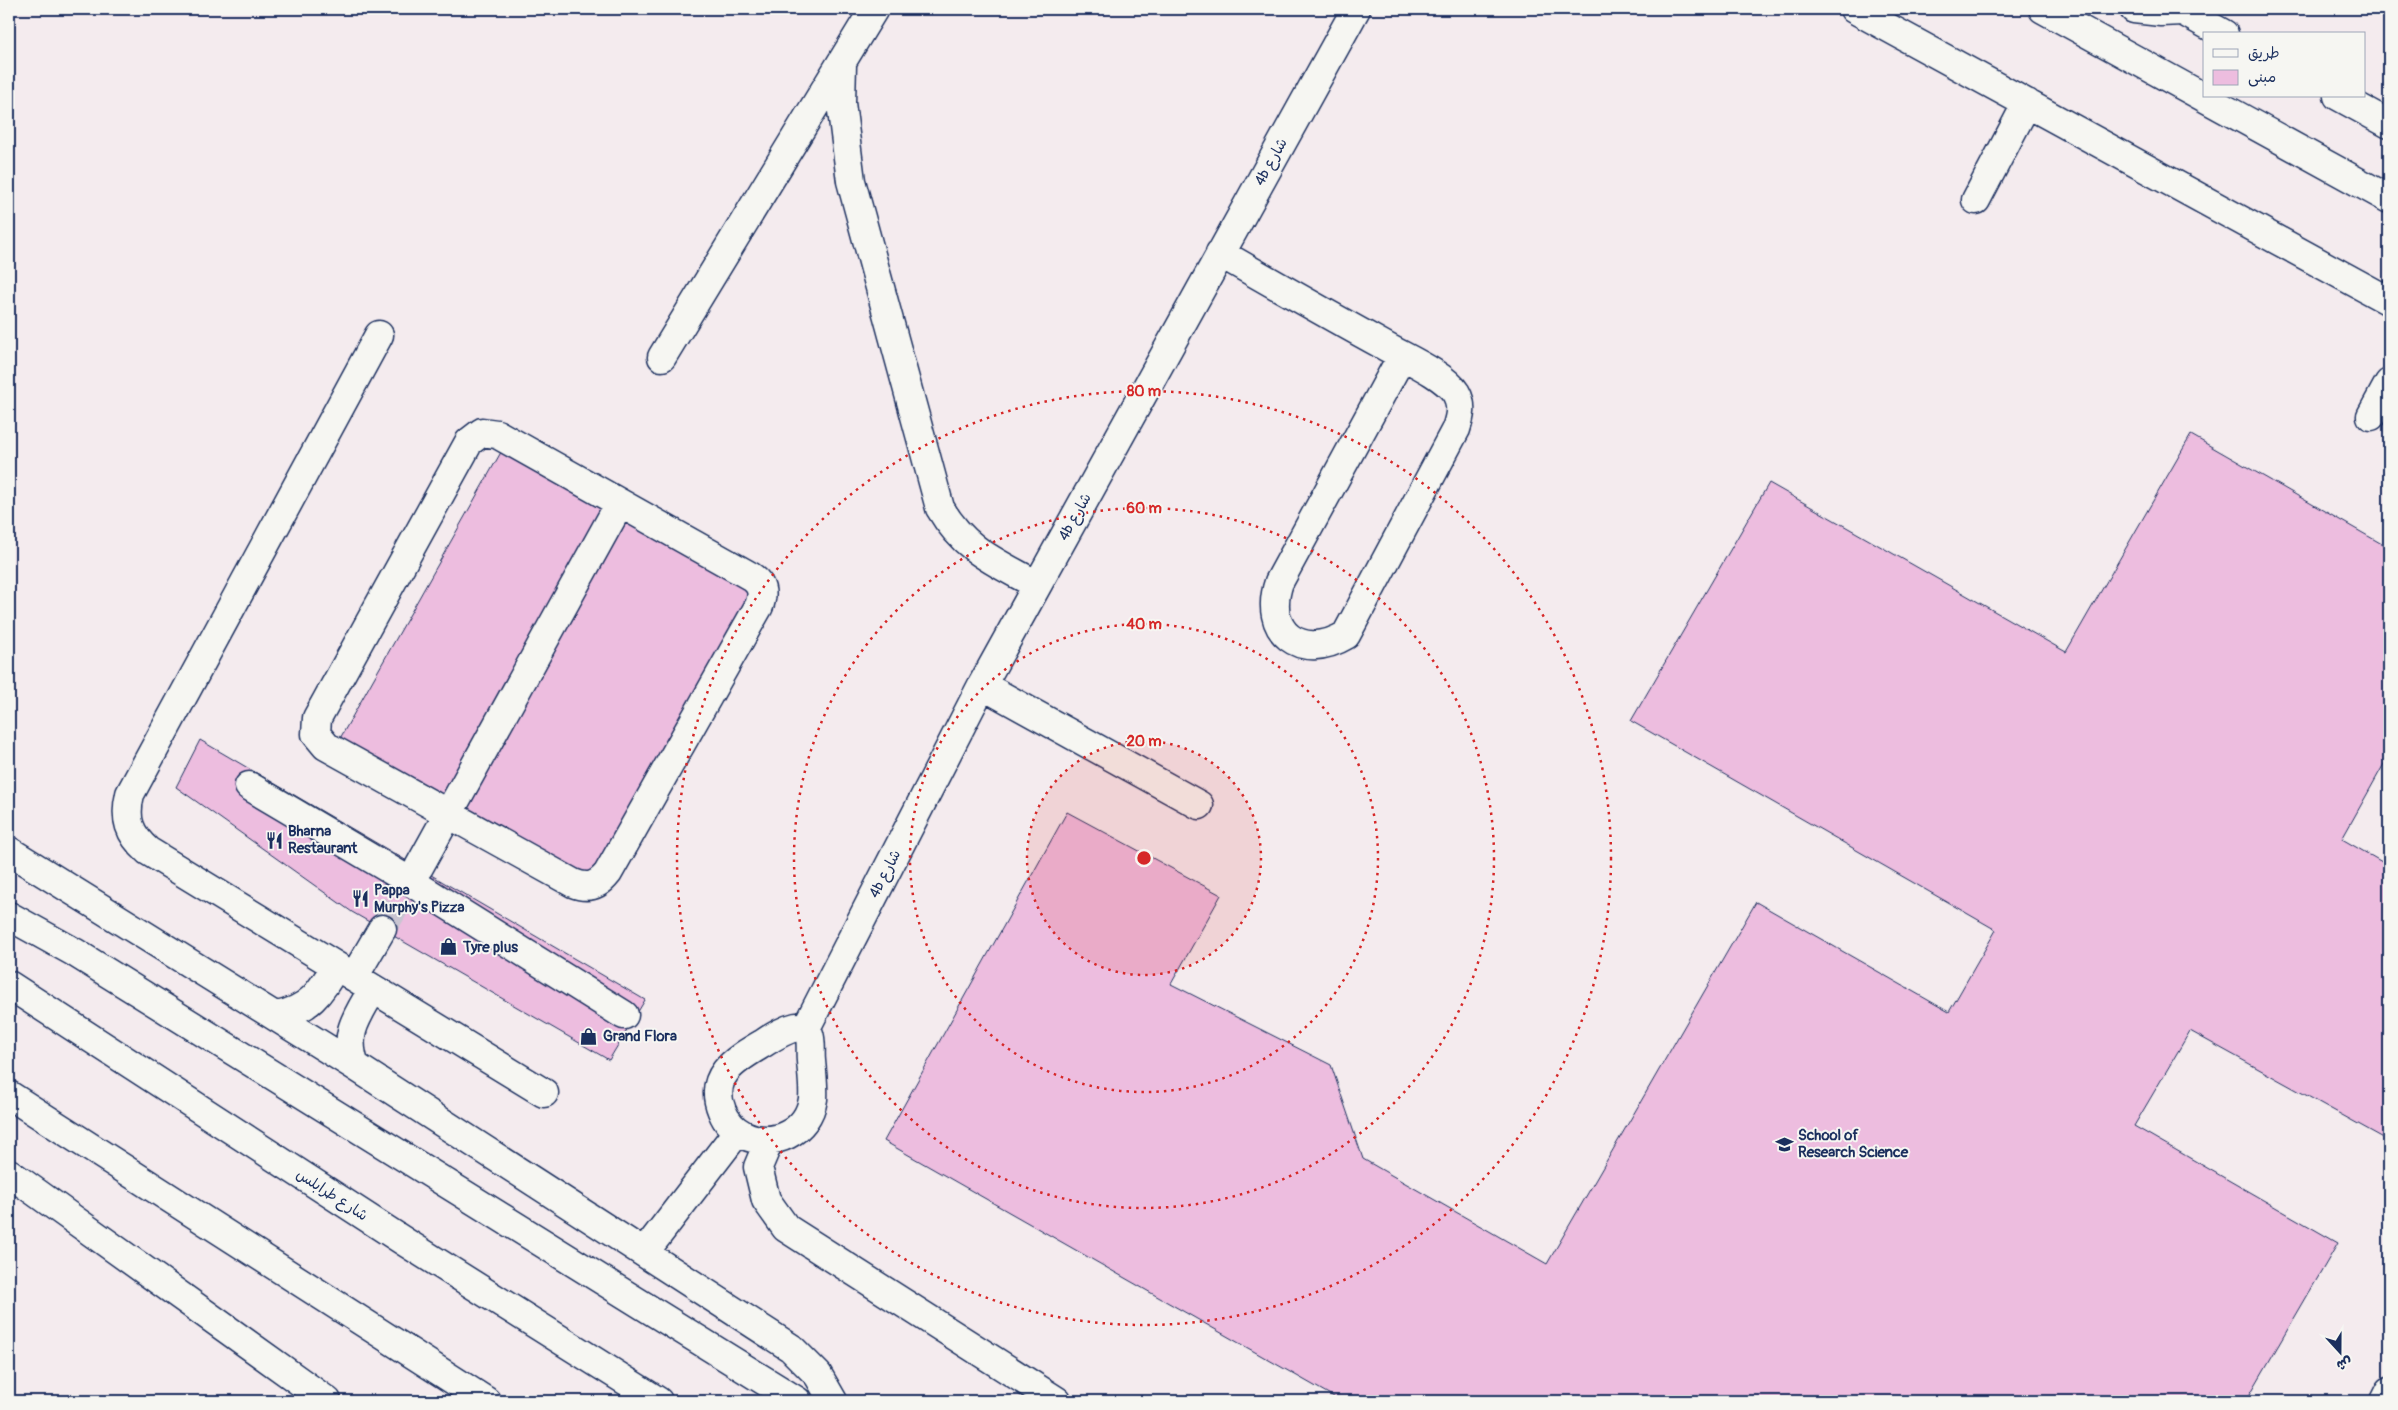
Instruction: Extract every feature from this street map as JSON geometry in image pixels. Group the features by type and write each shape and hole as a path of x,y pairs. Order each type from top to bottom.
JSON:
{"main road":[{"path":"662,357 874,9"},
{"name":"4b شارع","path":"805,1030 982,685 1356,9"},
{"path":"1854,9 2389,301"},
{"path":"2044,9 2203,97"},
{"path":"2134,9 2161,12 2181,10 2220,32"},
{"path":"842,64 842,113 851,182 940,508 952,528 968,545 1037,585"},
{"path":"2206,98 2389,199"},
{"path":"2342,98 2389,124"},
{"path":"1976,200 2028,104"},
{"path":"1220,253 1402,356 1449,384 1457,394 1460,406 1460,418 1346,635 1331,644 1314,646 1297,642 1283,632 1275,616 1274,599 1279,582 1402,356"},
{"path":"380,335 130,794 127,810 128,826 136,840 148,851 544,1093"},
{"path":"2371,416 2389,383"},
{"path":"490,432 620,503 757,581 762,589 762,598 601,881 592,886 583,887 326,746 316,734 315,725 464,450 474,436 490,432"},
{"path":"419,867 620,503"},
{"path":"982,685 1199,805"},
{"path":"249,786 410,882 624,1015"},
{"path":"9,851 355,1066 791,1348 818,1375 833,1401"},
{"path":"9,916 74,952 797,1401"},
{"path":"355,1066 349,1050 354,978 382,929"},
{"path":"276,1016 293,1012 308,1004 320,991 354,978"},
{"name":"شارع طرابلس","path":"9,985 405,1242 658,1401"},
{"path":"796,1027 805,1030 809,1034 811,1044 813,1099 808,1114 799,1128 785,1137 769,1141 753,1140 737,1132 726,1120 719,1105 718,1088 723,1073 735,1060 785,1030 796,1027"},
{"path":"9,1095 486,1401"},
{"path":"644,1253 737,1132"},
{"path":"769,1141 758,1167 766,1200 786,1228 1057,1401"},
{"path":"9,1173 327,1401"},
{"path":"2384,1401 2389,1391"}],"building":[{"path":"2191,435 2389,548 2389,755 2342,839 2389,866 2389,1141 2190,1031 2134,1126 2338,1243 2246,1401 1341,1401 884,1141 1067,812 1221,895 1171,984 1331,1065 1363,1159 1547,1264 1756,902 1949,1012 1996,930 1631,721 1769,483 2066,652"},
{"path":"509,438 768,583 596,886 338,742"},
{"path":"200,740 645,1000 609,1060 352,912 176,787"}],"tunnel":[{"path":"382,929 419,867"}],"place":[{"name":"Bharna Restaurant","path":"274,840"},
{"name":"Pappa Murphy's Pizza","path":"360,899"},
{"name":"Tyre plus","path":"449,947"},
{"name":"Grand Flora","path":"589,1036"},
{"name":"School of Research Science","path":"1784,1144"}]}
